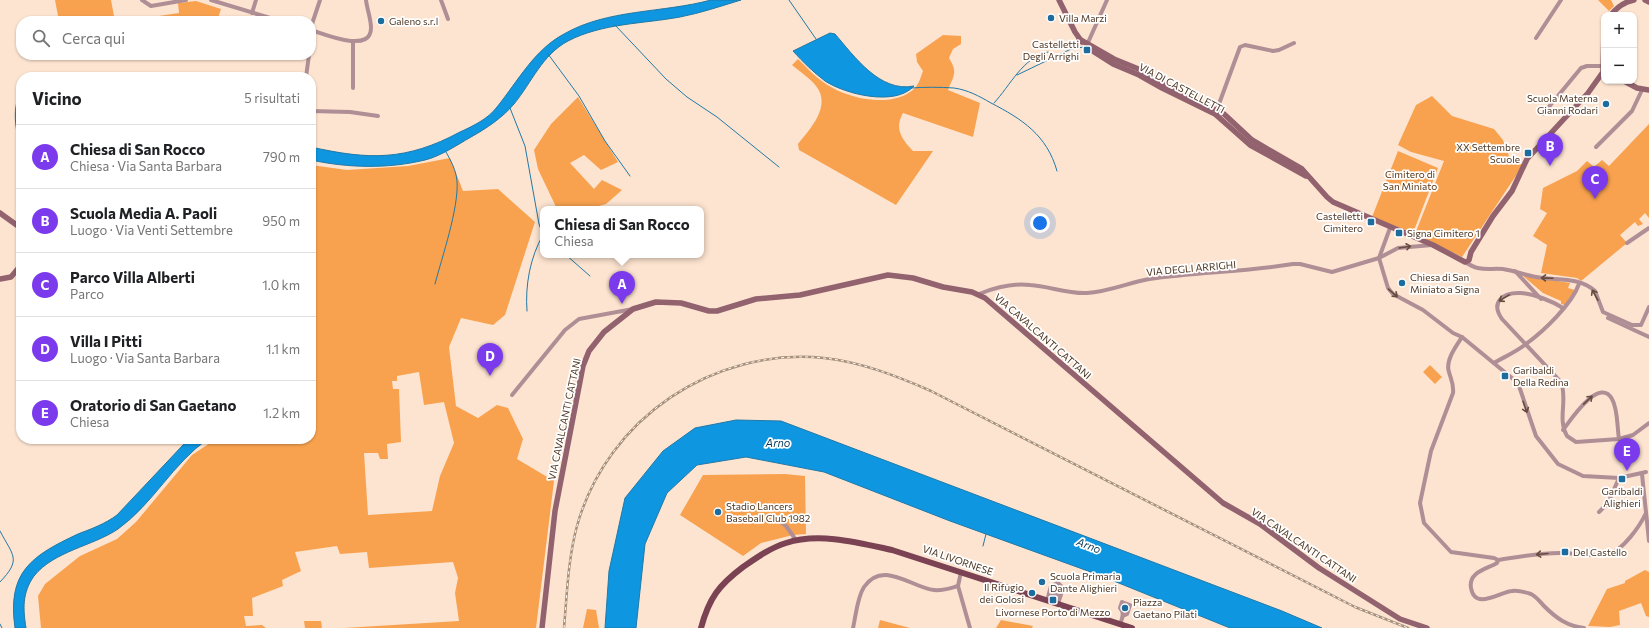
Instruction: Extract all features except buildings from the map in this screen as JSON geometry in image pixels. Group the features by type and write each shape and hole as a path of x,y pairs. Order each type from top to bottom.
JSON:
{"main road":[{"name":"VIA LIVORNESE","path":"701,628 710,600 720,586 735,573 767,552 786,543 796,540 821,539 866,544 892,550 1132,628"}],"street":[{"path":"142,1 152,6 186,0"},
{"path":"211,0 262,16"},
{"path":"252,13 256,0"},
{"path":"315,16 320,0"},
{"path":"316,32 353,42 362,41 371,32 366,0"},
{"path":"441,0 448,19"},
{"name":"VIA DI CASTELLETTI","path":"1059,0 1080,39 1112,64 1139,75 1162,88 1231,119 1252,140 1302,169 1333,202 1433,246 1463,261"},
{"path":"1086,45 1108,0"},
{"path":"1536,38 1561,0"},
{"path":"1614,12 1627,2 1634,0"},
{"path":"353,42 353,88"},
{"path":"1216,112 1240,47 1245,45 1279,50 1294,43"},
{"path":"307,72 308,60"},
{"path":"1543,114 1581,68 1586,66 1601,69"},
{"path":"1601,72 1588,93 1527,159 1512,191 1493,216 1471,252 1463,261 1475,268 1515,271 1537,277 1565,279 1579,284 1594,291 1603,312 1608,318 1649,337"},
{"path":"1630,84 1642,90 1649,90"},
{"path":"1596,148 1632,111 1642,90"},
{"path":"316,111 350,112 378,116"},
{"path":"0,214 16,225"},
{"path":"1390,228 1379,258 1385,282 1393,294 1423,310 1453,333 1462,337 1508,374 1519,385 1524,407 1536,436 1558,464 1583,476 1619,478 1644,473 1649,541"},
{"path":"1627,243 1649,228"},
{"name":"VIA DEGLI ARRIGHI","path":"980,294 992,289 1024,284 1087,293 1147,280 1248,271 1293,264 1300,264 1332,272 1379,258 1398,248 1433,246"},
{"path":"0,280 11,277 16,271"},
{"path":"1515,271 1541,299"},
{"name":"VIA CAVALCANTI CATTANI","path":"542,628 555,511 583,366 589,351 604,332 633,309 656,302 668,302 709,311 717,311 756,299 800,294 888,275 906,276 943,287 980,294 1223,503 1260,524 1319,568 1400,619 1426,628"},
{"path":"1494,363 1526,344 1570,302 1579,284"},
{"path":"1563,308 1522,293 1516,293 1504,297 1498,301 1496,306 1502,319 1561,382 1563,430 1567,436 1576,442 1619,439 1633,435 1649,423"},
{"path":"1606,314 1632,325 1639,326 1643,322 1649,307"},
{"path":"512,396 565,330 579,319 633,309"},
{"path":"1462,337 1456,346 1448,365 1448,371 1454,385 1453,393 1431,451 1420,503 1424,523 1451,552 1494,558 1498,560 1559,553 1609,554 1624,543 1648,513"},
{"path":"1563,430 1591,396 1599,393 1607,394 1612,398 1614,405 1619,439"},
{"path":"1599,512 1608,503 1619,478"},
{"path":"781,522 786,526 796,540"},
{"path":"786,543 789,532"},
{"path":"1498,560 1497,563 1476,573 1472,577 1470,587 1475,596 1484,600 1514,591 1530,594 1535,596 1561,621 1573,626 1584,628"},
{"path":"961,572 958,586 970,628"},
{"path":"853,628 864,587 877,577 895,575 936,591 958,586"},
{"path":"1047,601 1052,584 1058,582 1062,585 1058,604"},
{"path":"1050,588 1051,593 1054,595 1059,595 1062,590"},
{"path":"1120,625 1123,616"}],"green space":[{"path":"55,0 111,0 114,16 58,16"},
{"path":"1598,0 1611,0 1614,6 1609,11"},
{"path":"196,1 221,9 219,16 159,16 179,13 178,3"},
{"path":"943,35 961,36 961,44 953,49 949,58 954,74 948,90 980,103 973,137 903,113 899,124 900,134 913,151 933,151 896,205 799,150 798,144 818,117 822,101 816,86 792,65 798,59 813,74 840,92 862,98 885,100 897,98 907,94 915,88 923,71 917,62 916,54"},
{"path":"1432,96 1452,116 1494,129 1503,140 1509,156 1523,165 1462,257 1415,234 1444,161 1411,152 1398,145 1416,105"},
{"path":"578,97 618,162 601,170 584,155 570,163 594,189 602,180 622,190 606,204 599,206 556,206 538,169 534,150 551,124"},
{"path":"1649,124 1649,218 1645,213 1639,219 1643,224 1638,226 1635,222 1620,235 1627,243 1581,281 1577,278 1541,273 1547,245 1533,236 1547,213 1540,209 1543,188 1577,171 1587,161 1594,167 1602,160 1609,166"},
{"name":"Cimitero di San Miniato","path":"1398,151 1438,168 1413,233 1372,217"},
{"path":"450,158 463,191 498,189 535,222 505,315 493,325 461,318 449,347 456,406 478,418 497,405 508,408 523,439 517,459 554,481 536,628 344,628 459,621 455,593 458,578 453,562 369,568 367,552 340,554 337,546 295,552 301,571 282,580 283,586 252,598 253,616 244,616 246,626 262,625 266,628 41,628 38,596 45,584 80,556 117,539 136,522 192,455 208,444 316,444 316,166 347,170 408,166","holes":["419,372 424,405 444,402 454,443 440,476 432,511 368,515 364,453 378,453 380,459 388,459 387,444 401,442 399,389 393,389 392,381 397,381 397,376"]},
{"path":"1522,275 1570,283 1568,288 1575,290 1565,305 1561,304 1561,301 1543,293"},
{"path":"1430,365 1442,377 1435,384 1423,372"},
{"path":"785,474 805,476 806,534 793,535 761,543 743,556 680,515 703,475"},
{"path":"1645,570 1649,572 1649,617 1646,616 1641,603 1619,611 1620,625 1610,627 1588,626 1607,589 1625,583 1625,581"},
{"path":"587,609 596,610 599,628 583,628"},
{"path":"880,620 910,628 878,628"},
{"path":"1001,620 1033,626 1032,628 996,628"},
{"path":"304,621 321,621 322,628 305,628"}],"water":[{"path":"711,0 741,0 680,17 609,27 581,35 568,41 544,61 514,104 504,114 483,130 437,156 411,163 382,166 339,165 316,161 316,148 369,156 404,153 440,142 485,119 497,107 535,57 544,48 564,34 598,20 636,12"},
{"path":"830,33 835,34 859,62 879,78 890,84 902,87 914,86 906,92 895,96 883,97 857,94 834,86 825,81 808,67 793,51"},
{"path":"16,104 16,126 15,119"},
{"name":"Arno","path":"736,420 781,421 1282,611 1322,628 1230,628 1099,575 950,521 824,472 746,457 697,465 667,493 645,544 636,628 605,628 609,571 625,498 663,451 695,428"},
{"path":"202,444 173,471 153,496 130,519 108,535 52,560 34,576 27,589 24,601 26,628 15,628 13,609 15,593 19,579 26,568 47,550 78,534 103,524 117,515 183,445"}],"waterway":[{"path":"789,0 816,39"},
{"path":"615,25 666,79 687,97 717,117 779,167"},
{"path":"1017,75 1071,49 1084,47"},
{"path":"994,103 1024,66 1039,55 1048,52"},
{"path":"548,54 579,96 605,141 630,176"},
{"path":"911,88 938,87 964,90 1013,115 1040,138 1053,158 1057,171"},
{"path":"510,108 525,146 540,227"},
{"path":"435,284 453,218 457,192 456,173 446,152"},
{"path":"527,311 529,272 540,240"},
{"path":"569,258 590,276"},
{"path":"0,531 12,552 13,557 11,568 0,582"},
{"path":"983,546 986,534"},
{"path":"0,624 2,628"}],"railway":[{"path":"564,628 570,564 577,526 592,487 613,453 639,422 670,397 705,378 743,364 783,358 824,358 838,360 879,370 918,385 1355,607 1408,628"}],"place":[{"name":"Villa Marzi","path":"1051,18"},
{"name":"Galeno s.r.l","path":"381,21"},
{"name":"Castelletti Degli Arrighi","path":"1087,50"},
{"name":"Scuola Materna Gianni Rodari","path":"1606,104"},
{"name":"XX Settembre Scuole","path":"1528,153"},
{"name":"Scuola Media A. Paoli","path":"1550,166"},
{"name":"Parco Villa Alberti","path":"1595,199"},
{"name":"Castelletti Cimitero","path":"1371,222"},
{"name":"Signa Cimitero 1","path":"1399,233"},
{"name":"Chiesa di San Miniato a Signa","path":"1402,283"},
{"name":"Chiesa di San Rocco","path":"622,304"},
{"name":"Villa I Pitti","path":"490,376"},
{"name":"Garibaldi Della Redina","path":"1505,376"},
{"name":"Oratorio di San Gaetano","path":"1627,471"},
{"name":"Garibaldi Alighieri","path":"1622,479"},
{"name":"Stadio Lancers Baseball Club 1982","path":"718,512"},
{"name":"Del Castello","path":"1565,552"},
{"name":"Scuola Primaria Dante Alighieri","path":"1042,582"},
{"name":"Il Rifugio dei Golosi","path":"1032,593"},
{"name":"Livornese Porto di Mezzo","path":"1053,600"},
{"name":"Piazza Gaetano Pilati","path":"1125,608"}]}
